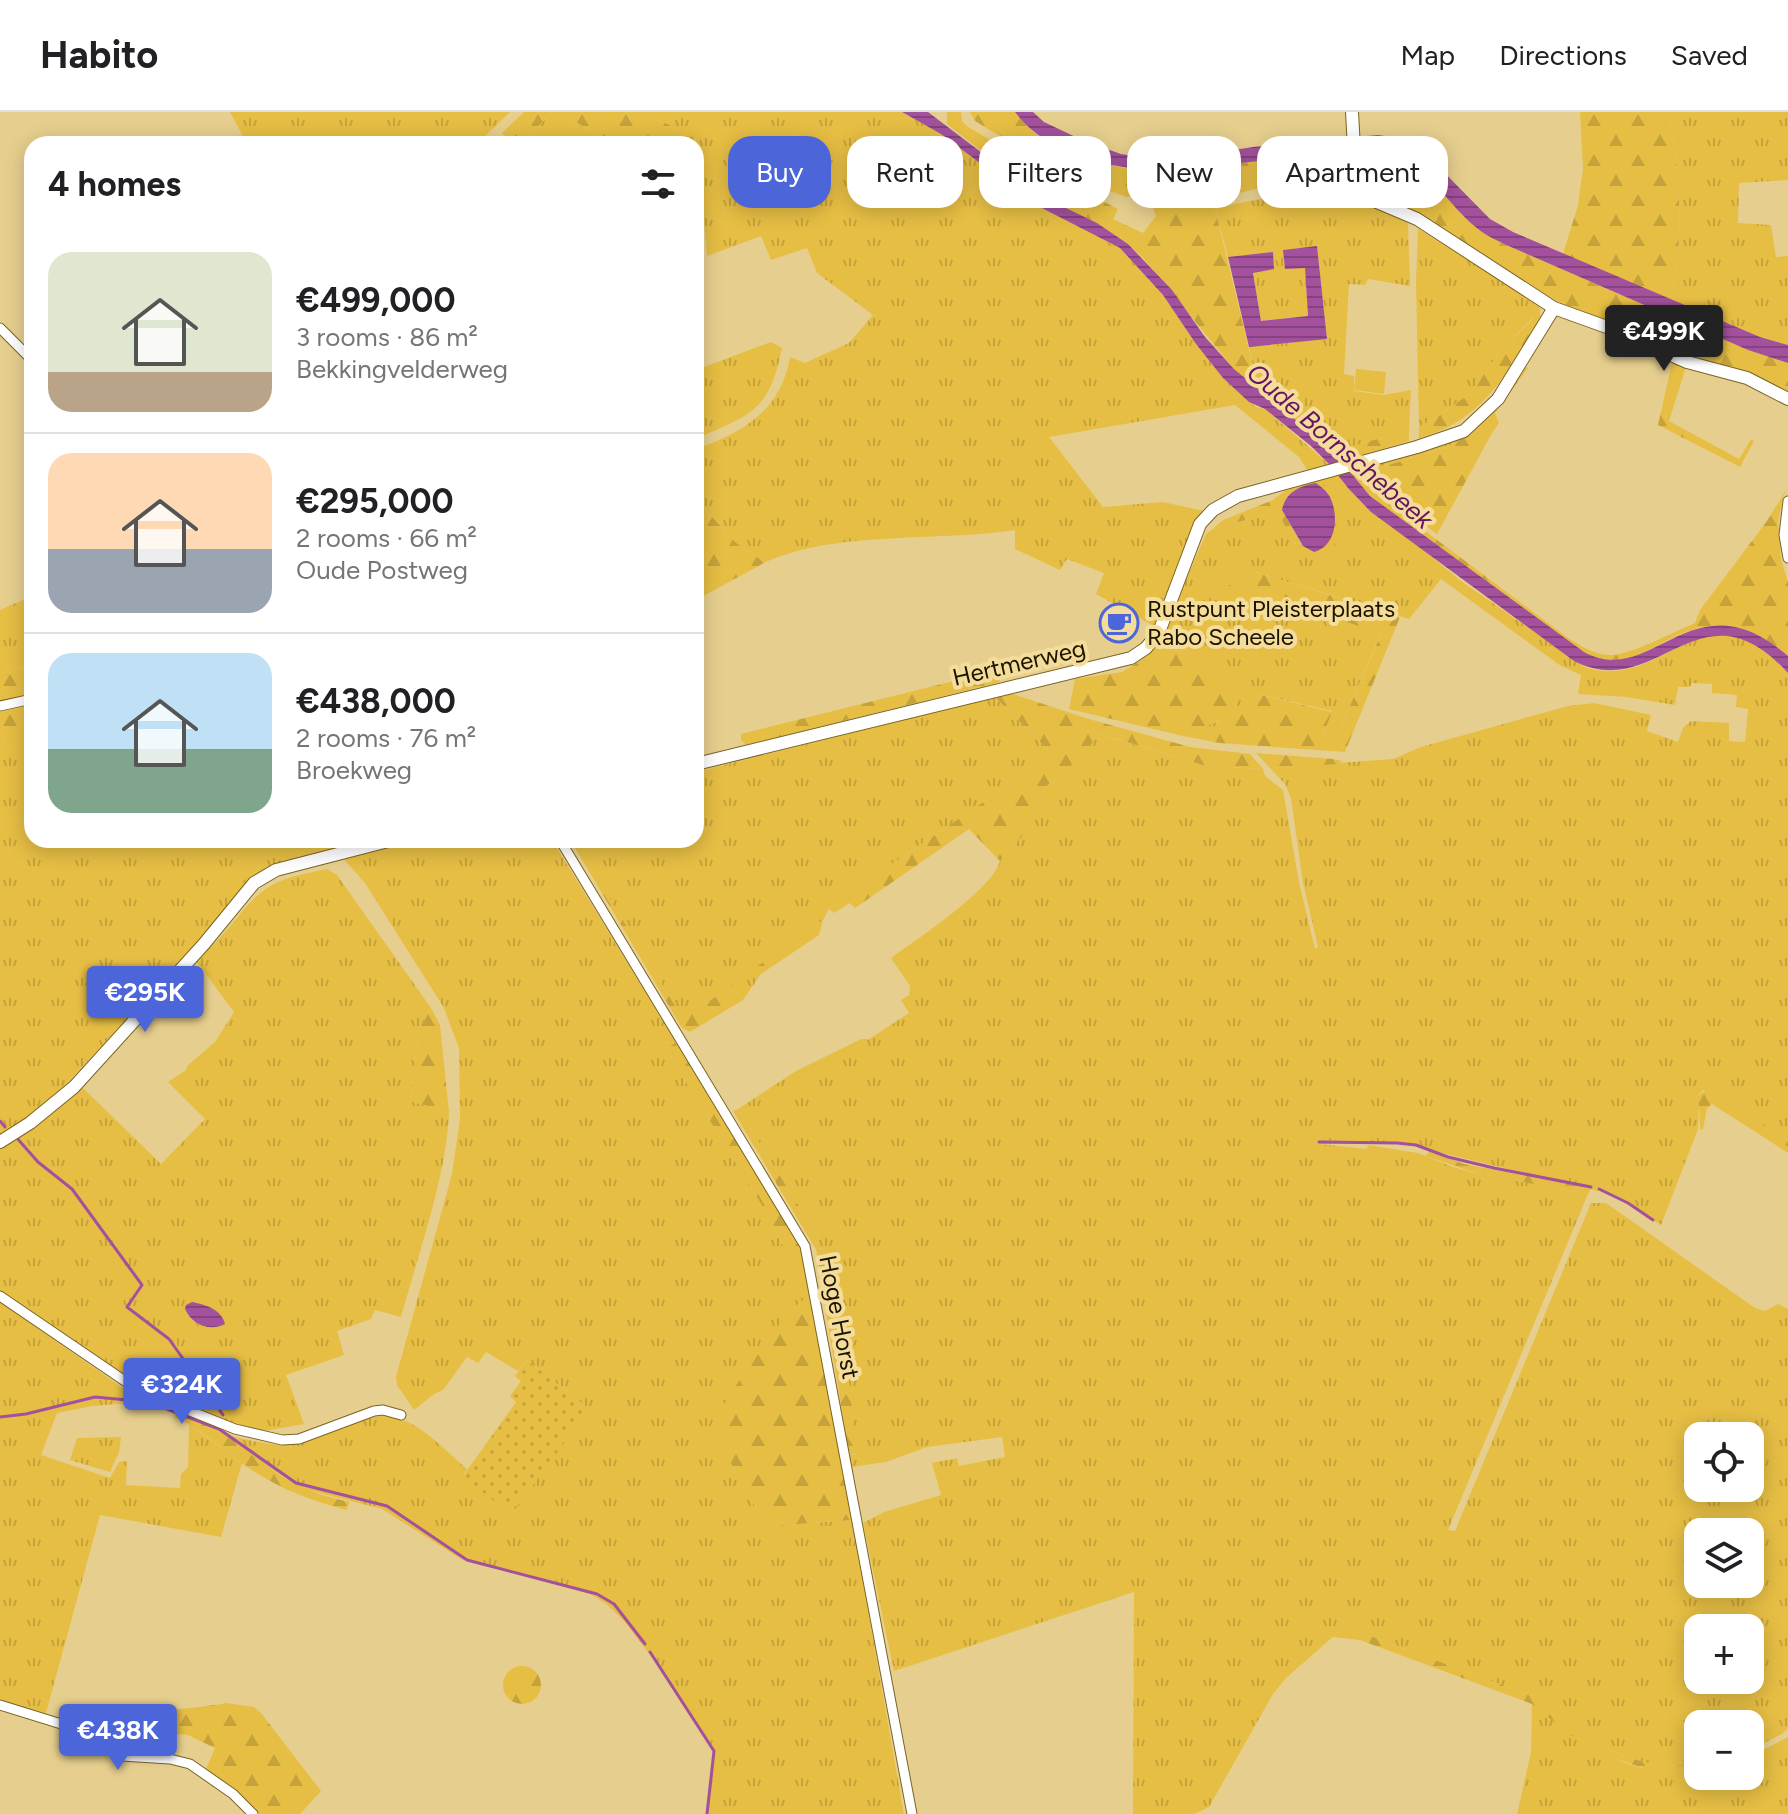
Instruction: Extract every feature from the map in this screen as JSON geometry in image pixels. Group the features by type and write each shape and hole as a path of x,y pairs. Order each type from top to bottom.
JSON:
{"street":[{"path":"1352,119 1356,185 1365,197 1417,219 1554,308 1615,330 1687,362 1747,378 1788,399"},
{"name":"Hertmerweg","path":"704,762 1131,658 1146,648 1159,632 1195,533 1207,515 1238,496 1445,439 1474,424 1507,385 1554,308"},
{"path":"0,328 24,352"},
{"path":"1788,501 1784,535 1788,558"},
{"path":"0,706 24,701"},
{"path":"0,1142 30,1123 74,1087 204,944 254,883 276,870 361,848"},
{"name":"Hoge Horst","path":"565,848 805,1246 912,1814"},
{"path":"0,1296 138,1390 235,1429 282,1440 299,1439 374,1411 401,1415"},
{"path":"0,1705 71,1727 122,1756 170,1759 190,1764 224,1787 251,1811"}],"green space":[{"path":"230,112 510,112 485,136 243,136"},
{"path":"524,112 552,112 529,136 505,136 502,133"},
{"path":"552,112 556,112 602,136 529,136"},
{"path":"556,112 644,112 690,136 602,136"},
{"path":"644,112 902,112 944,136 847,136 847,208 963,208 963,150 979,162 979,208 1042,208 1120,248 1163,295 1223,378 1256,407 1265,409 1330,465 1308,471 1299,457 1235,405 1049,437 1103,507 1163,502 1204,511 1154,626 1096,594 1104,573 1067,559 1060,570 1015,549 1015,530 854,541 792,553 764,563 732,539 704,508 704,446 730,435 769,405 785,375 790,357 805,363 849,343 873,315 817,273 807,248 771,260 761,236 707,256 704,136 689,136"},
{"path":"947,112 961,112 962,121 983,136 979,136 979,149 963,136 947,124"},
{"path":"970,112 1015,112 1039,136 1001,136 975,121"},
{"path":"1580,112 1669,112 1677,168 1679,225 1676,267 1669,299 1563,254 1578,205 1583,169"},
{"path":"1669,112 1788,112 1788,180 1739,183 1738,223 1771,225 1776,257 1788,256 1788,345 1760,337 1669,299 1676,267 1679,206"},
{"path":"1257,161 1257,189 1241,193 1241,162"},
{"path":"1111,165 1127,169 1126,197 1111,191"},
{"path":"1448,198 1482,232 1504,244 1748,350 1788,363 1788,394 1706,363 1559,302 1392,208 1448,208"},
{"path":"1257,200 1257,208 1376,208 1408,223 1410,286 1368,279 1365,285 1349,284 1344,374 1354,376 1354,391 1384,395 1411,390 1409,430 1350,447 1352,457 1256,379 1249,347 1327,338 1317,247 1284,250 1305,268 1308,316 1261,321 1253,273 1273,252 1228,257 1215,208 1241,208 1241,203"},
{"path":"1111,205 1118,209 1113,219 1143,233 1156,216 1153,208 1215,208 1256,379 1351,456 1349,447 1409,430 1409,441 1342,461 1234,369 1144,259 1097,223 1066,208 1111,208"},
{"path":"1418,229 1536,302 1540,309 1540,323 1533,318 1503,348 1469,394 1419,427 1416,282"},
{"path":"1534,318 1540,323 1491,393 1460,420 1419,438 1419,427 1469,394 1503,348"},
{"path":"771,342 782,348 771,386 764,398 744,416 704,435 704,367"},
{"path":"1672,363 1686,367 1669,421 1739,459 1751,439 1754,441 1740,467 1658,425"},
{"path":"1523,367 1528,368 1495,413 1499,423 1492,433 1481,427 1445,448 1365,472 1361,467 1449,441"},
{"path":"1356,369 1386,372 1384,394 1354,390"},
{"path":"1481,427 1492,433 1437,534 1383,494 1365,472 1445,448"},
{"path":"1355,468 1385,501 1568,638 1604,655 1640,647 1695,623 1700,610 1767,521 1788,487 1778,522 1781,559 1788,582 1788,656 1761,637 1732,627 1717,626 1686,632 1620,660 1591,657 1558,637 1389,512 1348,469"},
{"path":"1336,472 1348,488 1461,581 1585,667 1613,671 1638,666 1707,637 1731,636 1758,647 1788,673 1788,1141 1715,1090 1703,1090 1696,1097 1699,1105 1698,1129 1661,1225 1604,1190 1597,1191 1406,1144 1320,1144 1367,1149 1368,1145 1418,1153 1479,1174 1588,1194 1448,1530 1455,1531 1591,1203 1606,1203 1755,1308 1765,1311 1778,1304 1788,1309 1788,1728 1764,1743 1764,1710 1684,1710 1684,1765 1660,1766 1630,1758 1595,1743 1532,1696 1343,1628 1285,1679 1273,1694 1209,1807 1194,1814 1133,1814 1134,1592 894,1671 863,1523 884,1512 941,1495 932,1463 957,1458 959,1466 1005,1457 1002,1437 927,1447 886,1462 851,1467 849,1455 856,1455 826,1248 816,1249 812,1243 819,1238 738,1109 796,1071 861,1039 869,1039 909,1013 901,1000 909,995 910,986 891,958 984,885 1025,833 1044,788 1076,761 1099,734 1206,766 1263,769 1265,776 1283,790 1299,882 1315,949 1318,947 1303,883 1291,798 1285,784 1270,768 1393,759 1421,747 1568,706 1594,703 1651,715 1647,731 1678,742 1683,728 1691,721 1729,723 1729,741 1745,742 1748,709 1736,707 1737,695 1712,693 1712,684 1692,683 1690,687 1678,687 1675,705 1627,697 1578,694 1581,675 1561,666 1441,579 1409,619 1236,566 1226,584 1251,588 1381,633 1336,738 1322,739 1332,711 1254,693 1233,721 1199,739 1183,736 1201,726 1219,722 1229,688 1208,664 1163,645 1155,663 1141,660 1163,633 1206,534 1213,529 1278,511 1295,544 1337,542 1341,511 1316,477"},
{"path":"1316,477 1345,504 1337,542 1326,555 1316,556 1301,550 1278,511 1213,529 1223,520 1273,500 1286,490","holes":["1326,491 1332,500 1334,526 1303,547 1282,510"]},
{"path":"704,508 732,539 764,563 704,596"},
{"path":"1236,566 1400,617 1345,752 1199,739 1233,721 1253,693 1332,712 1322,738 1336,738 1381,634 1251,588 1226,584 1228,575"},
{"path":"24,600 24,666 0,674 0,610"},
{"path":"1163,645 1208,664 1229,688 1240,691 1238,701 1227,716 1183,736 1069,709 1075,679 1122,672 1141,660 1155,663"},
{"path":"24,666 24,697 0,702 0,674"},
{"path":"998,670 1000,682 746,745 741,740 741,734"},
{"path":"1007,692 1190,747 1250,754 1263,769 1206,766 1100,734 1076,761 1044,788 1025,833 1000,861 969,829 855,908 850,903 834,913 829,909 1053,755 995,697"},
{"path":"995,697 1053,755 846,895 829,909 823,920 757,967 761,974 743,1000 733,986 683,1019 593,872 590,873 575,848 704,848 704,770"},
{"path":"24,707 24,762 21,764 0,737 0,712"},
{"path":"0,737 21,763 24,761 24,848 338,848 269,866 256,874 185,956 52,1099 32,1117 0,1135"},
{"path":"1256,753 1342,761 1338,764 1270,768"},
{"path":"376,848 557,848 676,1042 666,1049 763,1207 788,1255 806,1275 812,1292 711,1426 750,1499 770,1526 852,1520 904,1814 708,1814 714,1753 651,1656 624,1621 605,1603 590,1594 461,1559 382,1509 301,1488 225,1435 284,1445 307,1440 365,1418 394,1418 410,1423 432,1438 467,1469 463,1475 589,1409 527,1360 518,1371 486,1352 478,1363 467,1357 443,1390 414,1410 397,1385 396,1377 452,1174 460,1119 459,1048 444,1008 365,883 342,857"},
{"path":"327,869 337,875 431,1008 419,1030 410,1101 449,1112 447,1136 431,1215 401,1317 375,1310 371,1319 337,1331 344,1355 286,1375 304,1424 258,1432 214,1417 187,1370 157,1396 129,1383 0,1291 0,1145 37,1125 82,1087 161,1164 205,1119 168,1082 186,1070 215,1042 234,1012 194,958 214,944 253,900 269,887 293,877"},
{"path":"593,871 683,1019 733,985 743,1000 690,1032 682,1028 590,873"},
{"path":"823,920 819,935 761,974 756,967"},
{"path":"431,1008 440,1025 449,1112 410,1101 419,1030"},
{"path":"676,1042 797,1238 804,1252 806,1276 788,1255 763,1207 666,1049"},
{"path":"1708,1088 1788,1141 1788,1153 1712,1104 1707,1108 1703,1129 1700,1130 1696,1097"},
{"path":"738,1109 819,1238 812,1243 733,1111"},
{"path":"1430,1151 1464,1164 1591,1188 1588,1194 1479,1174 1425,1156"},
{"path":"827,1248 848,1371 857,1454 849,1455 816,1249"},
{"path":"812,1292 852,1520 770,1526 750,1499 711,1426 769,1337"},
{"path":"0,1302 130,1393 131,1403 57,1413 41,1455 110,1478 119,1462 127,1461 126,1485 180,1488 181,1474 188,1467 189,1424 242,1463 221,1537 100,1515 46,1713 0,1701"},
{"path":"527,1360 589,1409 511,1515 463,1476 516,1402 510,1396 521,1381 515,1376"},
{"path":"187,1370 196,1381 214,1417 157,1396"},
{"path":"174,1411 215,1427 295,1483 350,1502 346,1510 305,1497 267,1479 175,1417"},
{"path":"121,1437 119,1452 110,1472 70,1460 77,1438"},
{"path":"1343,1628 1354,1630 1532,1696 1595,1743 1630,1758 1660,1766 1684,1765 1684,1773 1655,1772 1608,1756 1569,1734 1532,1704 1360,1640 1333,1637"},
{"path":"522,1666 535,1672 541,1685 535,1698 522,1704 509,1698 503,1685 509,1672"},
{"path":"226,1703 254,1707 261,1713 321,1791 300,1814 260,1814 206,1769 215,1748 188,1735 157,1732 156,1753 112,1747 94,1738 103,1722 118,1718"},
{"path":"1532,1704 1589,1745 1628,1764 1649,1770 1684,1772 1684,1790 1764,1790 1764,1750 1788,1737 1788,1814 1517,1814 1531,1752"}],"shaded area":[{"path":"902,112 928,112 960,136 941,134"},
{"path":"1015,112 1033,112 1044,122 1073,136 1040,136"},
{"path":"963,138 979,151 979,162 963,150"},
{"path":"1257,147 1257,161 1241,163 1241,149"},
{"path":"1111,150 1127,155 1127,168 1111,165"},
{"path":"1448,176 1490,219 1513,232 1760,337 1788,345 1788,363 1748,350 1504,244 1469,221 1448,199"},
{"path":"1042,208 1066,208 1097,223 1128,244 1172,290 1205,337 1234,369 1332,450 1370,496 1584,652 1609,660 1631,657 1699,628 1725,626 1755,634 1788,656 1788,673 1757,646 1729,636 1704,638 1631,667 1604,670 1574,661 1371,512 1311,446 1265,409 1249,402 1223,378 1163,295 1120,248"},
{"path":"1317,246 1327,339 1249,347 1228,257 1273,252 1274,269 1253,273 1261,321 1308,316 1305,268 1285,269 1283,250"},
{"path":"1316,483 1330,497 1335,521 1332,537 1322,549 1314,552 1303,546 1282,510 1294,491"},
{"path":"192,1302 216,1311 225,1324 208,1327 197,1323 185,1309"}],"waterway":[{"path":"0,1121 5,1127"},
{"path":"16,1137 38,1162 72,1189 142,1285 127,1307 169,1339 223,1415"},
{"path":"1319,1142 1416,1145 1448,1157 1591,1187"},
{"path":"1599,1189 1653,1220"},
{"path":"0,1417 26,1414 95,1397 149,1402 219,1429 296,1483 387,1506 467,1560 597,1594 614,1604 645,1644"},
{"path":"650,1652 714,1751 707,1814"}],"place":[{"name":"Rustpunt Pleisterplaats Rabo Scheele","path":"1119,623"}],"water label":[{"name":"Oude Bornschebeek","path":"1340,446"}]}
